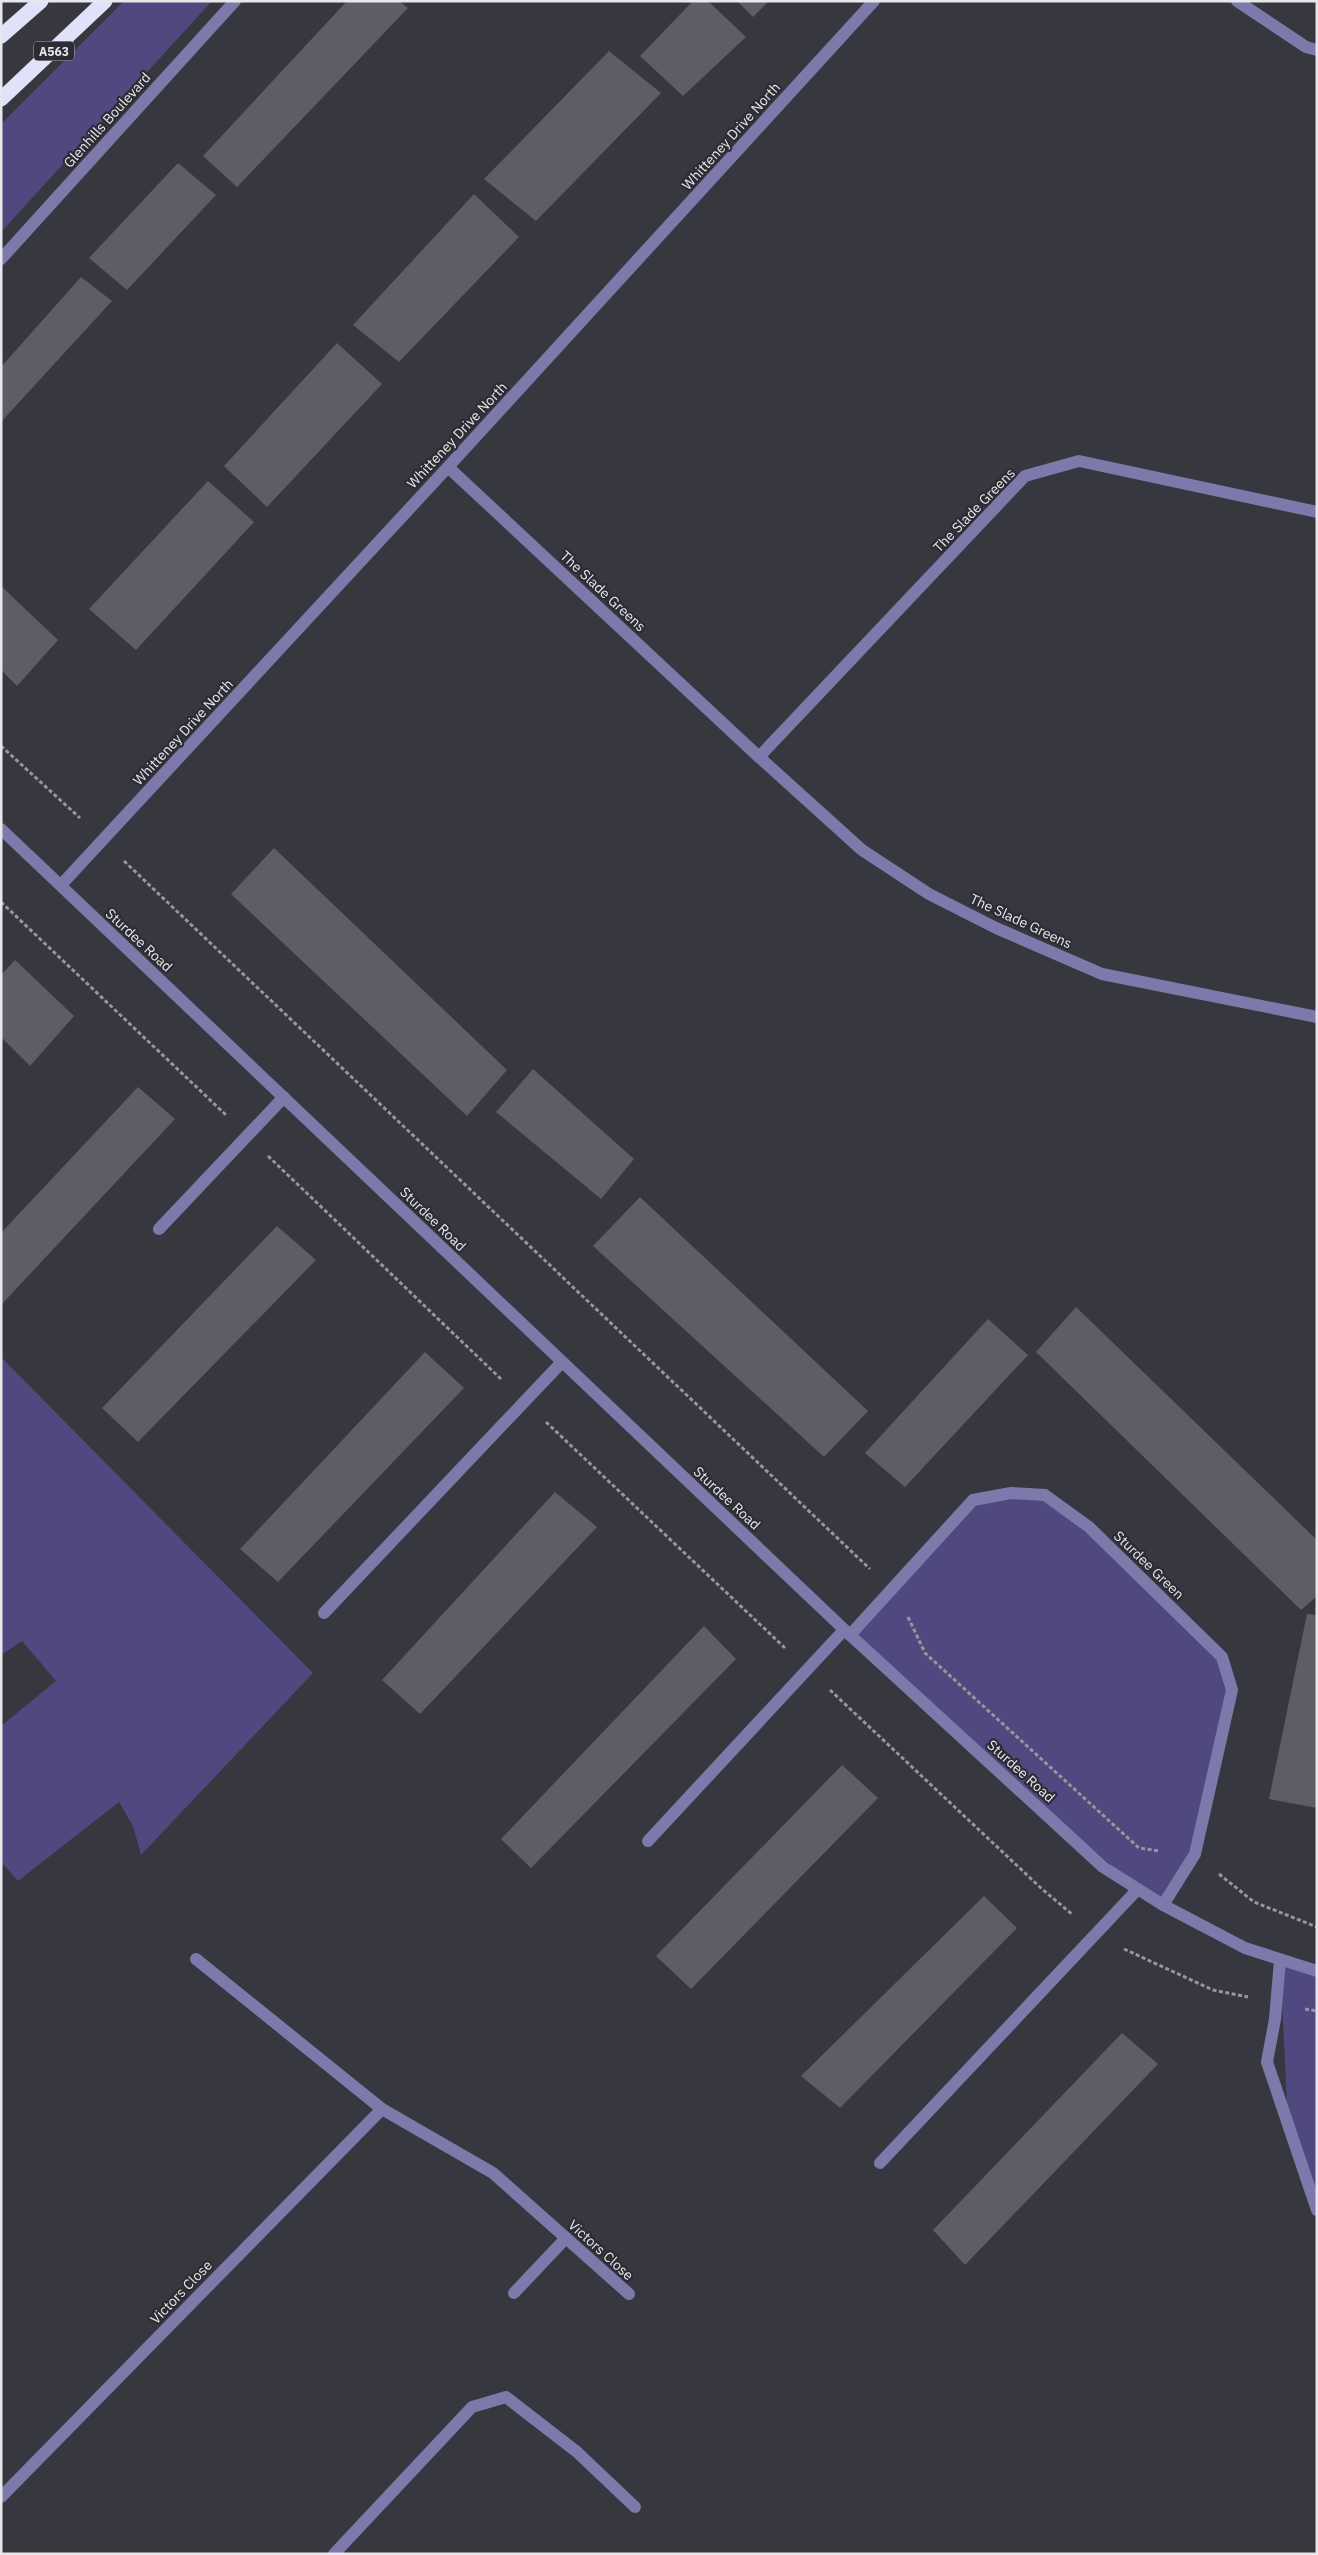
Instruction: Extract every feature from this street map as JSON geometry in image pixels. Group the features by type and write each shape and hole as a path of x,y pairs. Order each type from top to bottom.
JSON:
{"highway":[{"path":"1,36 41,1"},
{"name":"A563","path":"1,99 105,1"}],"street":[{"name":"Glenhills Boulevard","path":"1,259 235,1"},
{"name":"Whitteney Drive North","path":"60,886 448,467 874,1"},
{"path":"1237,1 1306,46 1317,50"},
{"name":"The Slade Greens","path":"759,757 1026,476 1079,461 1317,512"},
{"name":"The Slade Greens","path":"448,467 759,757 862,850 929,894 996,928 1102,974 1317,1017"},
{"name":"Sturdee Road","path":"1,829 847,1632 1103,1867 1163,1904 1245,1948 1317,1971"},
{"path":"159,1229 284,1097"},
{"path":"324,1613 562,1362"},
{"name":"Sturdee Green","path":"847,1632 892,1589 973,1500 1011,1493 1045,1495 1089,1527 1222,1657 1232,1690 1195,1854 1163,1904"},
{"path":"648,1841 807,1669 847,1632"},
{"path":"880,2163 1138,1889"},
{"name":"Victors Close","path":"196,1959 382,2109 492,2172 629,2294"},
{"path":"1280,1960 1277,2003 1267,2062 1317,2210"},
{"name":"Victors Close","path":"1,2497 382,2109"},
{"path":"514,2292 566,2238"},
{"path":"334,2554 472,2407 506,2397 577,2452 635,2507"}],"path":[{"path":"1,746 103,840 272,1003 892,1589 926,1653 1139,1848 1195,1854 1254,1902 1317,1927"},
{"path":"1,902 524,1402 1042,1889 1096,1934 1138,1956 1213,1990 1317,2012"}],"shaded area":[{"path":"124,1 212,1 1,232 1,124"},
{"path":"1,1357 313,1673 141,1855 133,1826 119,1802 18,1881 1,1862 1,1726 56,1681 22,1641 1,1655"},
{"path":"1045,1495 1222,1657 1232,1690 1195,1854 1163,1905 1138,1889 850,1635 973,1500"},
{"path":"1280,1960 1317,1973 1317,2204 1288,2125"}],"building":[{"path":"347,1 399,1 408,8 237,187 203,156"},
{"path":"693,1 708,1 746,37 683,96 640,56"},
{"path":"737,1 769,1 753,17"},
{"path":"609,51 661,93 536,221 484,179"},
{"path":"178,163 216,195 127,290 89,258"},
{"path":"474,194 519,237 399,362 353,325"},
{"path":"81,277 112,301 1,422 1,367"},
{"path":"337,343 382,384 267,507 224,466"},
{"path":"208,481 254,522 136,650 89,609"},
{"path":"1,586 58,640 17,686 1,670"},
{"path":"274,848 507,1070 467,1116 231,894"},
{"path":"15,960 74,1016 30,1066 1,1037 1,975"},
{"path":"533,1069 634,1159 601,1199 496,1112"},
{"path":"138,1087 175,1119 1,1305 1,1233"},
{"path":"640,1197 868,1411 824,1457 593,1246"},
{"path":"277,1226 316,1260 138,1442 102,1408"},
{"path":"1076,1307 1317,1540 1317,1596 1301,1610 1036,1352"},
{"path":"988,1319 1028,1355 905,1487 865,1453"},
{"path":"425,1352 464,1388 278,1582 240,1549"},
{"path":"555,1492 597,1527 420,1714 382,1680"},
{"path":"1307,1614 1317,1615 1317,1808 1269,1799"},
{"path":"704,1626 736,1659 531,1868 501,1839"},
{"path":"842,1765 878,1798 691,1989 656,1956"},
{"path":"984,1896 1017,1928 840,2108 801,2076"},
{"path":"1122,2033 1158,2064 965,2265 933,2230"}]}
